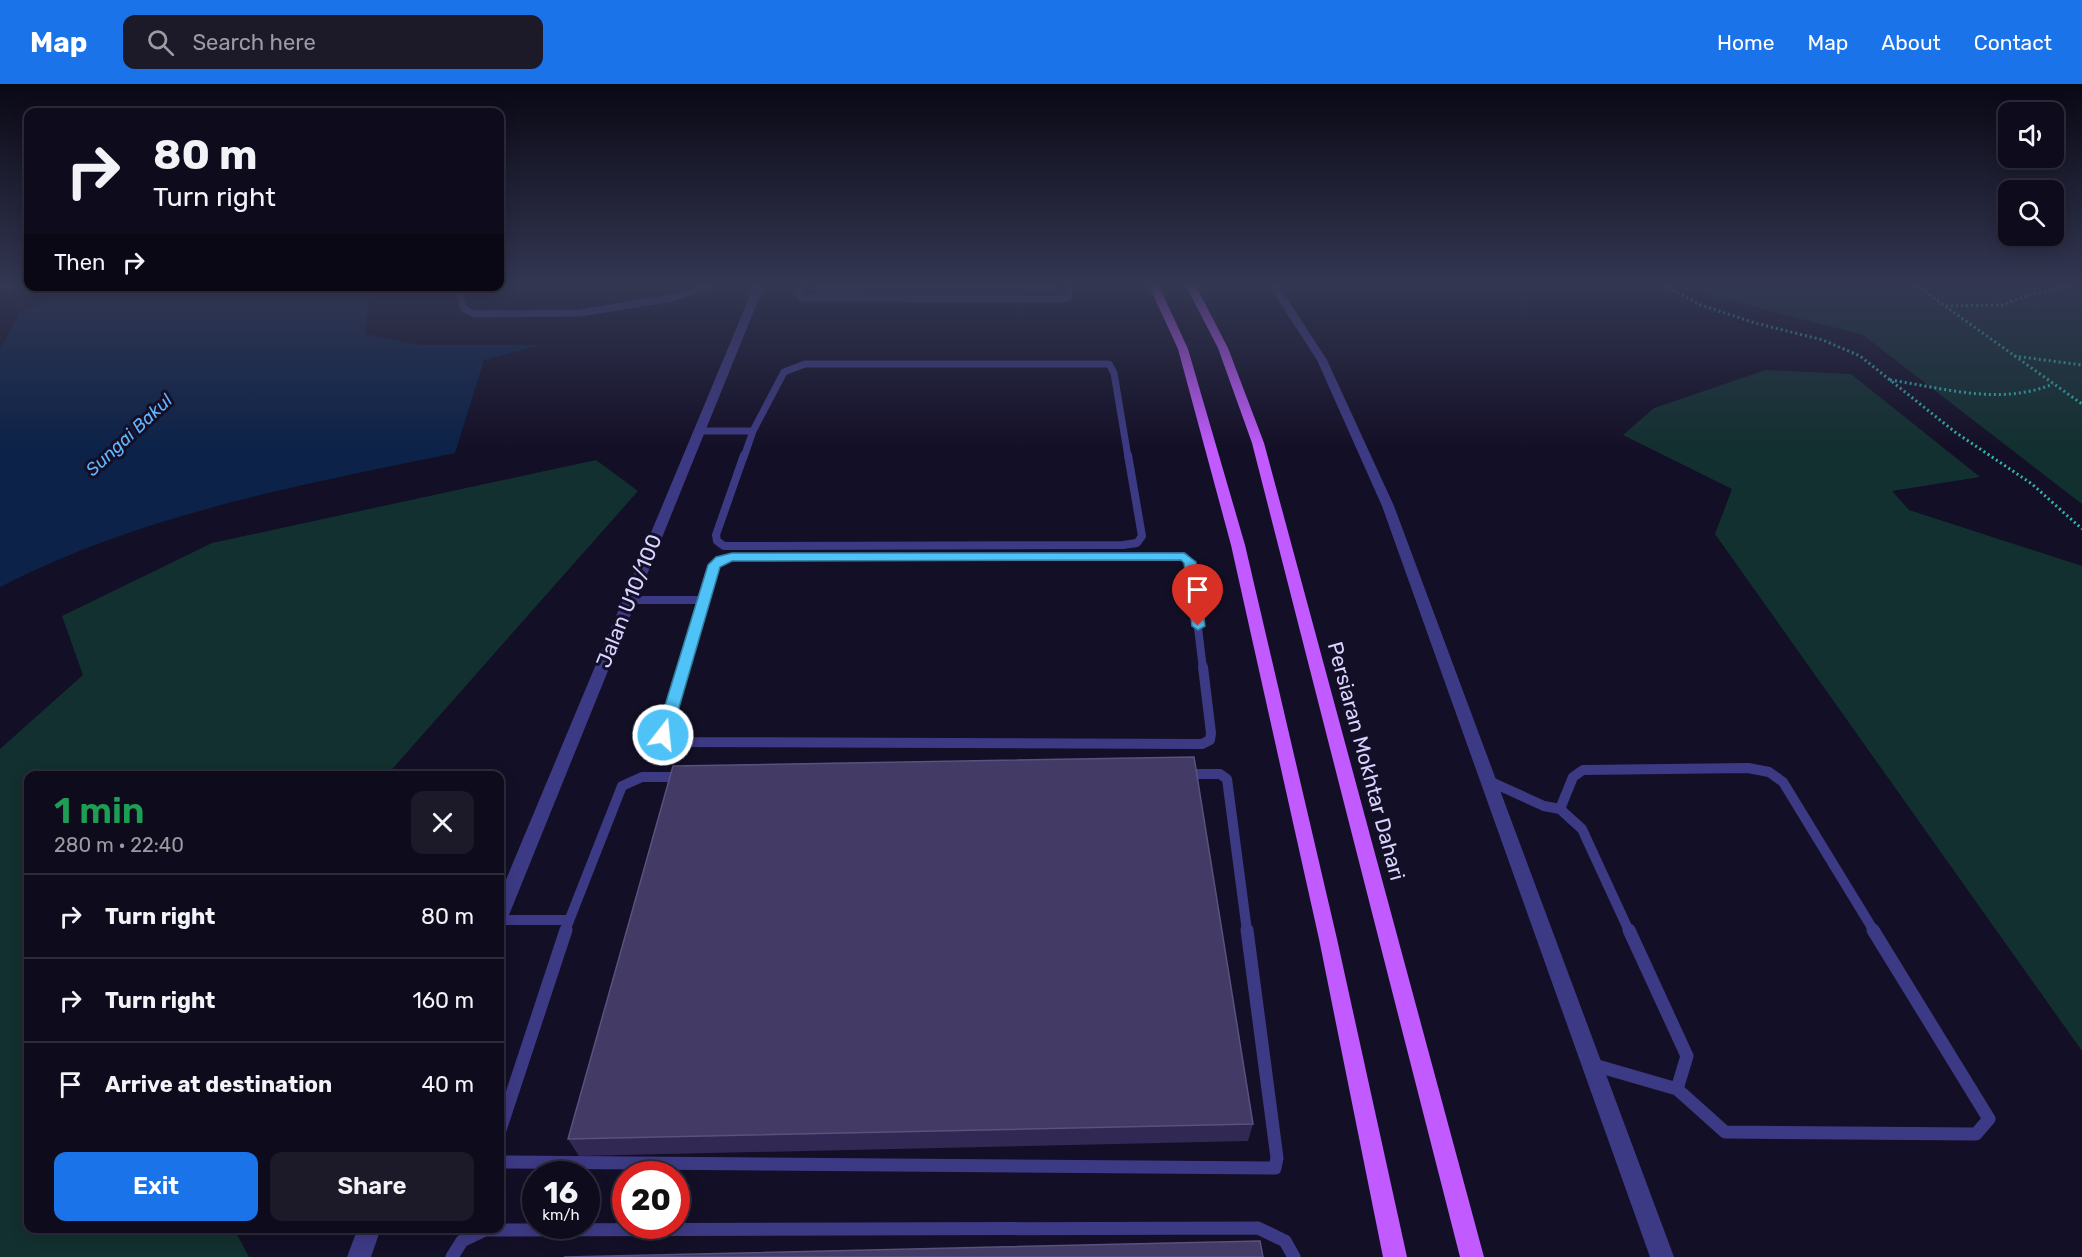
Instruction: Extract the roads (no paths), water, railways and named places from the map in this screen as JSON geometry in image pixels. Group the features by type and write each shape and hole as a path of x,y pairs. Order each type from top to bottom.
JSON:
{"main road":[{"path":"1180,341 1238,545 1328,939 1395,1257"},
{"name":"Persiaran Mokhtar Dahari","path":"1219,341 1258,443 1472,1257"}],"street":[{"name":"Jalan U10/100","path":"504,905 736,341"},
{"path":"1310,341 1322,360 1388,506 1486,780 1662,1257"},
{"path":"359,1257 368,1233"}],"lane":[{"path":"805,364 1109,364 1114,373 1142,536 1137,543 1123,546 724,546 717,541 716,535 753,430 784,372 805,364"},
{"path":"699,431 753,430"},
{"path":"1184,556 1190,562 1210,740 1202,744 679,742 670,740 663,735 703,600 714,565 720,560 732,557 1184,556"},
{"path":"630,600 703,600"},
{"path":"1560,809 1573,777 1582,770 1748,768 1769,772 1783,782 1989,1119 1976,1134 1725,1132 1677,1089 1591,1064"},
{"path":"504,1162 1275,1167 1277,1158 1227,779 1220,774 1176,774"},
{"path":"504,1118 569,920 622,786 628,780 641,777 688,777"},
{"path":"1486,780 1544,806 1560,809 1582,829 1687,1056 1677,1089"},
{"path":"504,920 569,920"},
{"path":"504,1230 1258,1228 1286,1241 1294,1257"},
{"path":"452,1257 462,1241 479,1233"}],"water":[{"name":"Sungai Bakul","path":"5,341 398,341 419,345 542,345 484,360 455,453 280,490 165,521 54,562 0,587 0,349"}]}
